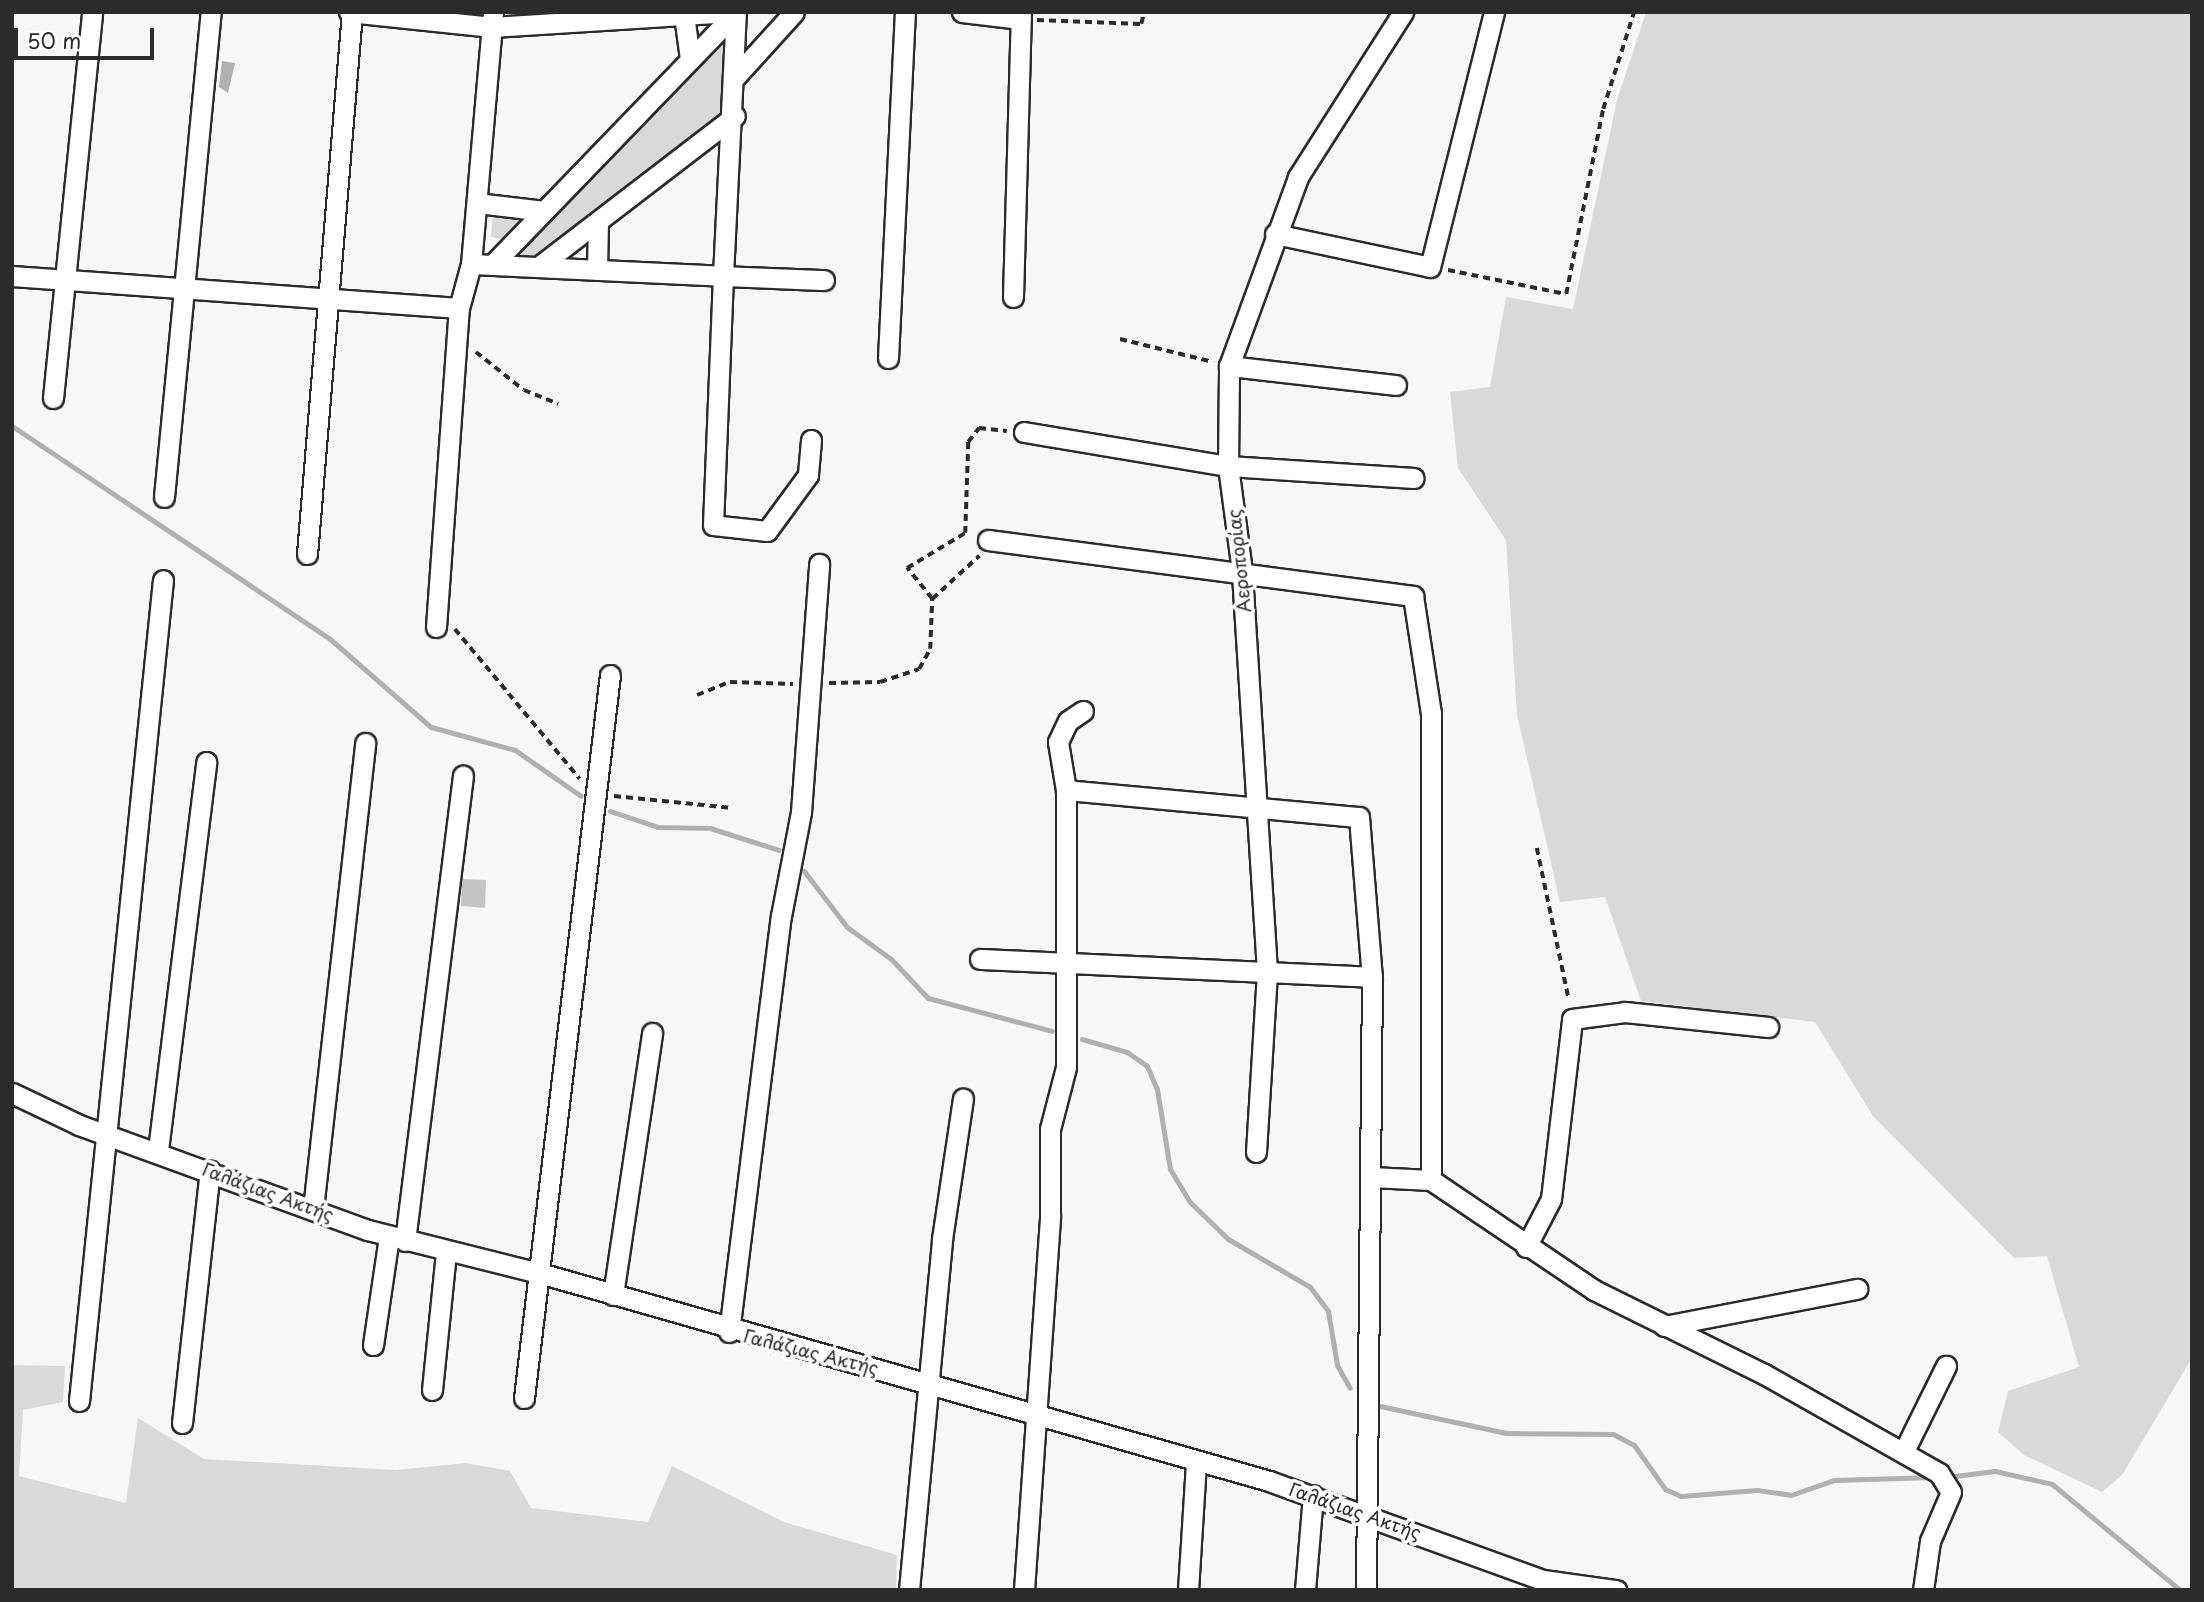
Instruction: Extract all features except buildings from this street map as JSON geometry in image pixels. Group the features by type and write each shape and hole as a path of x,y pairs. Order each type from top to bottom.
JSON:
{"street":[{"path":"53,398 92,12"},
{"path":"164,497 187,288 211,12"},
{"path":"307,554 323,301 351,12 493,19 735,12"},
{"path":"492,265 735,12"},
{"path":"735,12 735,117 723,276 712,525 767,531 808,475 811,440"},
{"path":"736,76 794,12"},
{"path":"888,358 905,12"},
{"path":"962,12 1021,16 1013,297"},
{"name":"Αεροπορίας","path":"1255,1152 1267,971 1259,806 1242,571 1228,466 1229,366 1298,177 1403,12"},
{"path":"1275,234 1430,267 1494,12"},
{"path":"684,15 690,59"},
{"path":"437,618 459,308 471,264 493,19"},
{"path":"538,267 735,117"},
{"path":"477,202 544,211"},
{"path":"597,270 598,222"},
{"path":"471,264 824,279"},
{"path":"12,276 65,284 187,288 323,301 459,308"},
{"path":"1229,366 1396,385"},
{"path":"1024,432 1228,466 1414,478"},
{"path":"988,540 1242,571 1413,596 1431,713 1431,1180"},
{"path":"729,1332 781,916 801,812 819,564"},
{"path":"79,1401 104,1133 163,580"},
{"path":"524,1398 543,1274 610,675"},
{"path":"1024,1590 1038,1416 1050,1129 1066,1067 1069,967 1066,790 1058,742 1068,721 1083,711"},
{"path":"313,1209 365,743"},
{"path":"158,1150 206,761"},
{"path":"373,1345 397,1239 463,776"},
{"path":"1066,790 1359,817 1372,977 1371,1177 1365,1320 1370,1513 1366,1590"},
{"path":"980,959 1069,967 1267,971 1372,977"},
{"path":"1526,1247 1551,1199 1572,1019 1625,1012 1768,1027"},
{"path":"612,1295 652,1033"},
{"name":"Γαλάζιας Ακτής","path":"12,1093 104,1133 158,1150 397,1239 543,1274 729,1332 930,1383 1313,1495 1370,1513 1543,1585 1616,1590"},
{"path":"909,1590 963,1099"},
{"path":"182,1423 210,1171"},
{"path":"1371,1177 1431,1180 1526,1247 1664,1326 1904,1451 1939,1473 1951,1492 1930,1541 1923,1590"},
{"path":"432,1390 446,1251"},
{"path":"1664,1326 1857,1289"},
{"path":"1904,1451 1946,1366"},
{"path":"1188,1590 1196,1462"},
{"path":"1306,1590 1313,1495"}],"path":[{"path":"1021,16 1141,24 1144,12"},
{"path":"1430,267 1566,294 1603,109 1634,12"},
{"path":"458,332 500,374 558,404"},
{"path":"1120,339 1229,366"},
{"path":"932,599 907,568 965,533 968,442 979,428 1024,432"},
{"path":"697,695 730,682 880,682 919,669 930,649 932,599 961,568 1012,542"},
{"path":"437,618 545,743 597,790 732,808"},
{"path":"1537,848 1572,1019"}],"shaded area":[{"path":"1646,12 2192,12 2192,1358 2122,1475 2102,1492 2024,1455 1998,1432 2008,1391 2079,1367 2047,1256 2014,1258 1873,1116 1815,1022 1641,1001 1605,897 1560,902 1517,715 1506,540 1458,468 1450,392 1490,387 1506,297 1573,309 1617,100"},
{"path":"730,30 726,111 536,259 511,258"},
{"path":"222,61 235,63 228,93 219,87"},
{"path":"493,211 530,217 507,240 491,237"},
{"path":"12,1365 65,1366 63,1402 23,1410 19,1476 126,1503 138,1418 204,1459 396,1470 466,1463 510,1471 531,1508 648,1522 672,1466 784,1522 897,1555 896,1590 12,1590"}],"waterway":[{"path":"12,426 330,639 431,727 515,750 581,796"},
{"path":"610,811 658,827 710,828 779,850"},
{"path":"804,871 847,927 891,959 928,998 1052,1031"},
{"path":"1082,1039 1127,1052 1147,1066 1157,1089 1170,1169 1190,1202 1228,1239 1310,1287 1328,1311 1337,1365 1350,1388"},
{"path":"1380,1406 1506,1433 1613,1434 1634,1445 1665,1489 1681,1496 1757,1490 1791,1495 1834,1480 1934,1477"},
{"path":"1947,1477 1995,1471 2052,1484 2180,1590"}]}
